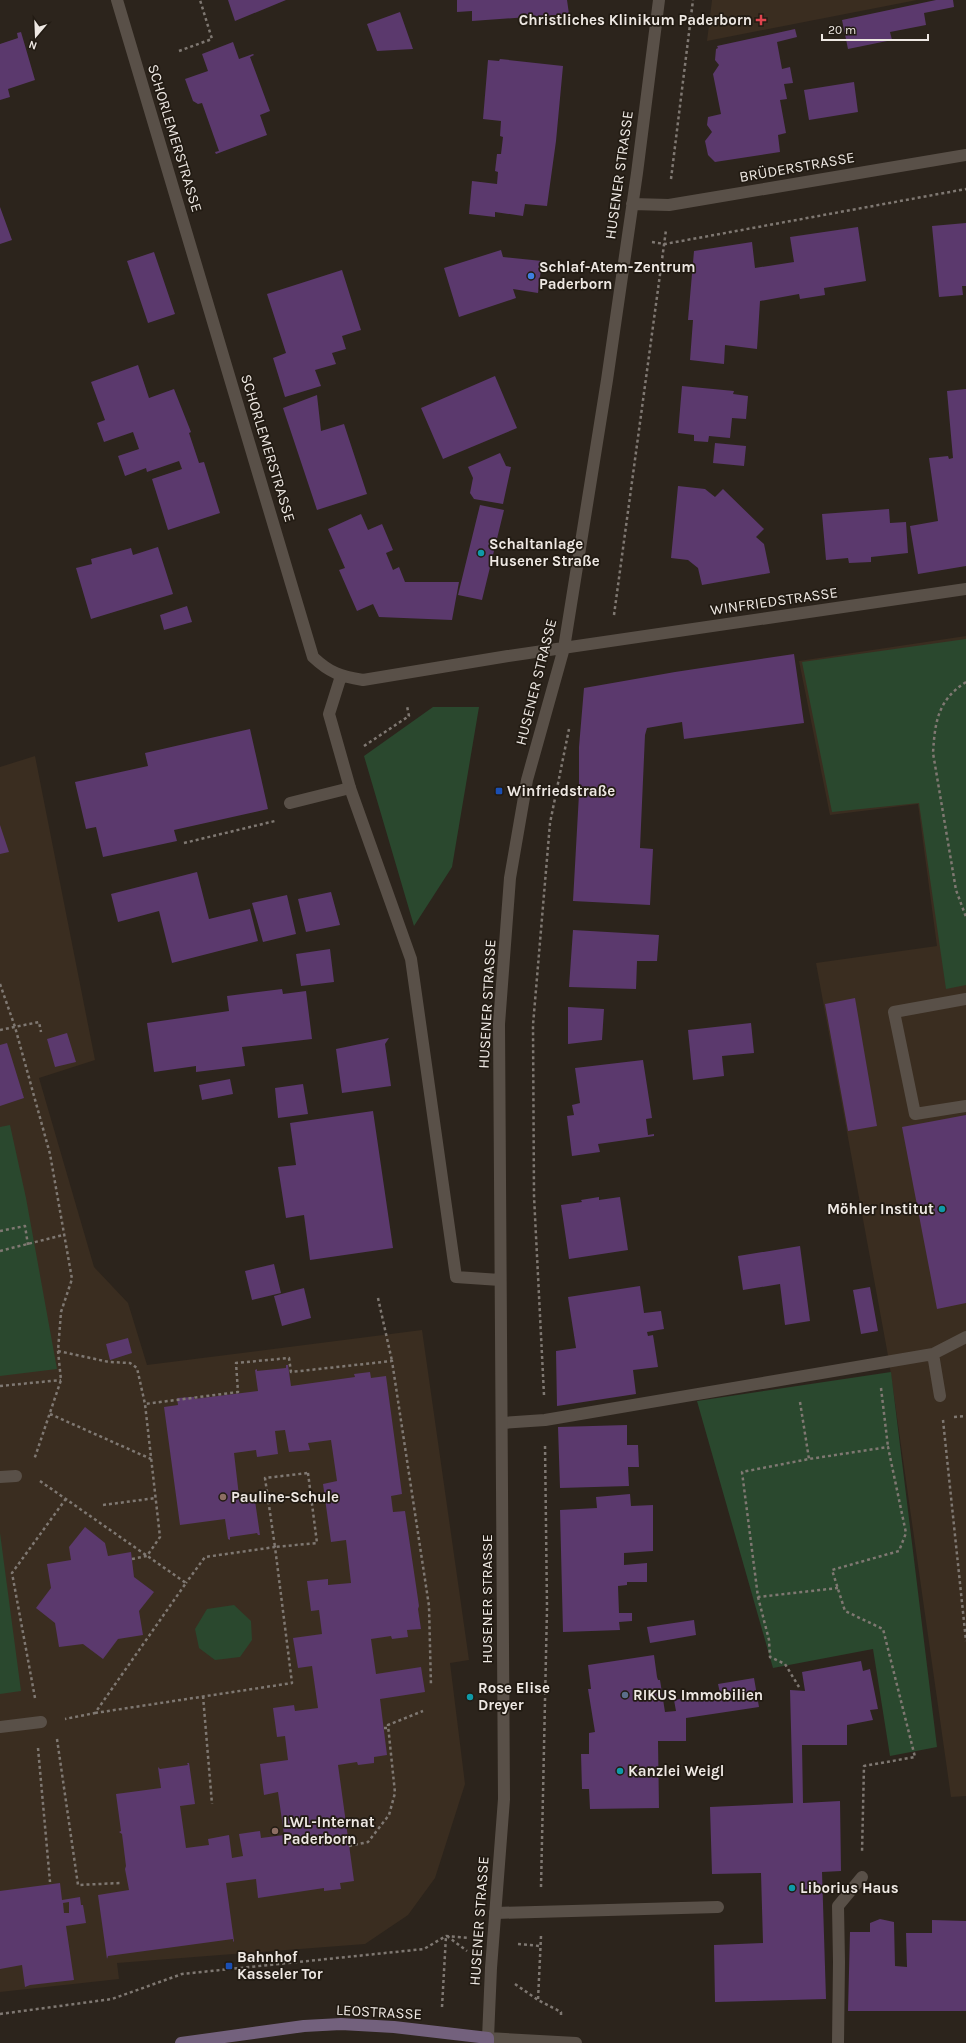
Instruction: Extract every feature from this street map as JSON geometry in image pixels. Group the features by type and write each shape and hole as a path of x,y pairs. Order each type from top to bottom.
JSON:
{"main road":[{"name":"LEOSTRASSE","path":"181,2043 304,2026 341,2024 440,2032 488,2040"}],"street":[{"name":"SCHORLEMERSTRASSE","path":"117,0 313,656 327,669 341,676 363,680 564,648"},
{"name":"HUSENER STRASSE","path":"488,2040 495,1913 504,1799 499,1024 510,878 527,780 564,648 607,380 659,0"},
{"name":"BRÜDERSTRASSE","path":"632,204 669,205 966,155"},
{"name":"WINFRIEDSTRASSE","path":"564,648 966,589"},
{"path":"341,676 329,714 350,788 411,959 456,1277 500,1280"},
{"path":"290,802 350,788"},
{"path":"966,1000 894,1012 914,1114 966,1106"},
{"path":"502,1423 545,1420 933,1354 966,1337"},
{"path":"933,1354 940,1396"},
{"path":"0,1477 16,1476"},
{"path":"0,1727 42,1722"},
{"path":"838,2043 838,1906 862,1877"},
{"path":"495,1913 718,1907"},
{"name":"LEOSTRASSE","path":"488,2040 576,2043"}],"path":[{"path":"179,51 212,38 200,0"},
{"path":"592,644 613,620 664,244 693,0"},
{"path":"626,239 664,244 966,189"},
{"path":"966,682 954,690 943,703 935,731 933,752 956,890 966,917"},
{"path":"342,760 410,716 407,706"},
{"path":"560,2042 561,2012 538,2000 547,1608 545,1420 534,1196 533,1025 550,823 570,724"},
{"path":"184,843 278,821"},
{"path":"0,984 15,1027 50,1154 63,1235 72,1279 62,1312 58,1351 61,1380 30,1474"},
{"path":"0,1030 39,1022 41,1032"},
{"path":"0,1231 25,1226 28,1245"},
{"path":"0,1251 63,1235"},
{"path":"378,1298 392,1361 429,1606 431,1686"},
{"path":"58,1351 109,1362 130,1363 137,1368 145,1404 160,1537 147,1556 132,1559"},
{"path":"145,1404 238,1392 236,1363 289,1358 290,1372 392,1361"},
{"path":"0,1386 61,1380"},
{"path":"862,1877 864,1766 915,1757 883,1629 845,1611 832,1570 900,1551 906,1533 888,1447 880,1383"},
{"path":"940,1396 966,1641"},
{"path":"800,1401 808,1459"},
{"path":"50,1414 151,1459"},
{"path":"799,1688 785,1664 770,1657 768,1640 758,1597 742,1472 808,1459 888,1447"},
{"path":"42,1722 292,1683 275,1547 265,1478 308,1473 317,1543 275,1547 205,1557 95,1713"},
{"path":"16,1476 30,1474 186,1583"},
{"path":"103,1505 156,1498"},
{"path":"36,1700 12,1573 66,1500"},
{"path":"758,1597 838,1588"},
{"path":"203,1696 212,1804"},
{"path":"349,1846 368,1842 388,1815 395,1793 388,1725 423,1711"},
{"path":"52,1739 57,1736 78,1885 120,1883"},
{"path":"42,1745 37,1748 50,1882"},
{"path":"0,2014 112,1999 182,1974 424,1949 446,1936 440,2032"}],"shaded area":[{"name":"Christliches Klinikum Paderborn","path":"712,0 917,0 707,41"},
{"path":"966,636 966,1796 951,1797 889,1361 816,963 937,946 918,804 830,815 799,661"},
{"name":"Pauline-Schule","path":"35,756 95,1060 39,1078 94,1267 128,1303 147,1365 422,1330 469,1660 450,1663 465,1784 435,1878 408,1915 365,1944 117,1963 119,1979 0,1992 0,767"}],"green space":[{"path":"966,639 966,985 946,989 919,803 832,812 802,662"},
{"path":"433,707 479,707 452,867 414,926 364,756"},
{"path":"10,1125 26,1198 57,1369 0,1376 0,1127"},
{"path":"891,1372 937,1747 890,1756 873,1649 773,1668 697,1401"},
{"path":"0,1533 21,1691 0,1694"},
{"path":"234,1605 251,1621 252,1640 240,1657 215,1660 199,1648 195,1629 207,1609"}],"building":[{"path":"228,0 286,0 235,21"},
{"path":"457,0 567,0 569,14 472,21 472,11 457,12"},
{"path":"936,0 953,0 954,7 924,13 926,25 890,32 892,40 848,49 842,20"},
{"path":"400,12 413,49 377,51 367,24"},
{"path":"795,29 797,37 777,42 782,69 790,67 793,83 784,84 787,99 780,100 786,133 778,135 780,152 715,162 708,155 705,141 712,132 707,125 708,117 721,114 713,74 719,65 715,60 716,49 718,48 717,46"},
{"path":"21,32 35,80 8,89 10,97 0,100 0,44 18,38 17,33"},
{"path":"233,42 239,59 253,54 254,55 250,57 270,111 260,115 267,135 216,154 215,152 219,151 202,103 198,104 193,101 185,79 208,71 202,54"},
{"path":"500,59 563,66 556,141 547,206 525,204 523,216 495,212 495,217 469,214 472,181 497,184 498,172 495,171 497,154 501,154 503,137 500,136 501,121 483,119 488,60 499,61"},
{"path":"854,82 858,112 809,120 804,90"},
{"path":"0,207 12,240 0,244"},
{"path":"966,223 966,286 962,286 963,295 939,297 932,226"},
{"path":"858,227 866,281 824,288 825,295 800,299 799,294 760,301 757,349 725,345 724,364 690,360 693,320 688,320 694,251 752,242 755,268 794,262 790,237"},
{"path":"501,250 503,257 542,261 538,293 513,289 516,298 459,317 444,268"},
{"path":"154,252 175,314 148,323 127,261"},
{"path":"342,270 361,330 342,336 346,349 332,353 336,364 315,370 321,386 285,397 273,358 286,353 267,294"},
{"path":"138,365 149,398 174,389 191,432 189,433 199,463 204,462 220,513 168,530 152,479 182,469 179,461 147,472 146,468 125,476 118,456 139,449 133,432 104,442 97,423 105,420 91,382"},
{"path":"495,376 517,428 443,459 421,408"},
{"path":"682,386 734,391 733,394 748,396 746,419 732,418 730,438 709,436 708,442 694,441 694,435 678,433"},
{"path":"966,389 966,566 918,574 910,526 938,521 929,458 948,456 949,459 953,458 947,391"},
{"path":"317,395 321,431 344,424 367,494 317,510 283,408"},
{"path":"715,443 746,446 744,466 713,463"},
{"path":"500,453 506,466 511,467 503,504 474,499 470,493 473,478 468,467"},
{"path":"678,486 705,489 715,497 723,489 764,529 756,537 764,544 770,573 702,585 698,568 688,560 671,558"},
{"name":"Schaltanlage Husener Straße","path":"480,505 504,510 482,600 458,595"},
{"path":"889,509 890,523 906,522 908,553 871,557 871,562 849,563 848,558 826,560 822,514"},
{"path":"361,514 368,530 382,524 393,550 386,553 393,570 399,567 405,582 459,582 452,620 379,617 373,604 357,611 339,570 345,568 328,529"},
{"path":"158,547 173,594 91,619 76,568 92,564 91,559 131,548 133,555"},
{"path":"187,606 192,622 164,630 160,615"},
{"path":"794,654 804,723 684,739 682,722 647,728 645,735 640,848 653,849 650,905 573,901 579,794 579,747 584,688 675,672"},
{"path":"250,729 268,809 174,830 177,841 103,857 96,827 86,829 75,782 148,766 145,753"},
{"path":"0,825 9,852 0,854"},
{"path":"197,872 209,919 250,909 258,941 172,963 159,911 118,922 111,894"},
{"path":"331,892 340,925 306,932 298,899"},
{"path":"287,895 296,934 263,942 252,903"},
{"path":"573,930 659,935 657,961 637,961 636,989 569,987"},
{"path":"330,949 334,982 301,986 296,954"},
{"path":"282,989 283,994 306,991 312,1039 242,1047 245,1066 196,1072 196,1066 154,1072 147,1023 229,1011 227,996"},
{"path":"855,998 877,1126 848,1131 825,1004"},
{"path":"568,1007 604,1009 602,1040 568,1044"},
{"path":"751,1023 754,1053 722,1056 724,1076 693,1080 688,1030"},
{"path":"67,1033 76,1062 55,1067 47,1039"},
{"path":"389,1038 385,1044 391,1086 342,1093 336,1049"},
{"path":"7,1043 24,1098 0,1106 0,1045"},
{"path":"643,1060 652,1118 646,1119 648,1135 654,1134 654,1136 598,1144 600,1152 572,1156 567,1116 574,1115 572,1105 580,1103 575,1068"},
{"path":"230,1079 233,1094 202,1100 199,1085"},
{"path":"303,1084 308,1114 278,1118 275,1088"},
{"path":"373,1111 393,1248 310,1260 304,1215 286,1218 278,1167 296,1165 290,1123"},
{"name":"Möhler Institut","path":"966,1115 966,1303 937,1309 902,1127"},
{"path":"599,1197 599,1200 620,1197 628,1250 569,1259 561,1205 582,1202 581,1200"},
{"path":"800,1246 810,1321 785,1325 780,1284 743,1290 738,1256"},
{"path":"274,1264 281,1293 252,1300 245,1271"},
{"path":"640,1286 644,1313 661,1311 664,1329 647,1332 648,1336 653,1335 658,1367 633,1370 636,1394 557,1406 556,1351 576,1348 568,1297"},
{"path":"870,1287 878,1331 861,1334 853,1290"},
{"path":"304,1288 311,1318 282,1326 274,1296"},
{"path":"128,1338 132,1353 110,1360 106,1344"},
{"path":"286,1365 288,1365 291,1386 355,1377 354,1374 370,1372 371,1378 386,1376 402,1494 391,1496 393,1512 405,1511 421,1629 407,1630 408,1637 392,1639 391,1636 371,1639 376,1674 421,1667 425,1692 380,1699 387,1755 374,1757 374,1763 358,1765 357,1762 338,1765 354,1881 340,1883 341,1889 324,1891 324,1888 258,1898 256,1879 226,1883 234,1941 233,1942 233,1939 108,1956 107,1959 98,1895 129,1890 125,1869 126,1866 122,1834 119,1832 121,1831 116,1794 161,1788 158,1767 160,1769 188,1765 187,1763 189,1763 195,1804 180,1806 186,1848 209,1845 208,1839 229,1835 232,1858 243,1856 239,1834 260,1831 261,1838 284,1835 278,1792 264,1795 260,1764 288,1760 285,1736 277,1737 273,1708 294,1705 295,1711 318,1708 312,1666 298,1668 293,1638 322,1634 319,1610 311,1611 307,1581 328,1579 328,1585 351,1583 346,1540 331,1542 323,1484 337,1481 331,1440 308,1443 310,1450 289,1452 285,1430 275,1431 278,1454 257,1457 256,1450 234,1453 239,1496 254,1494 260,1535 257,1533 230,1537 230,1540 228,1539 225,1519 180,1525 164,1407 178,1405 177,1398 194,1397 194,1399 258,1391 255,1370 286,1368"},
{"path":"627,1425 627,1445 638,1445 639,1467 628,1467 629,1486 560,1488 558,1427"},
{"path":"630,1494 631,1506 653,1505 653,1551 624,1553 624,1565 647,1563 647,1582 627,1582 627,1585 618,1586 619,1613 632,1613 632,1621 619,1622 620,1630 563,1632 560,1510 597,1508 596,1497"},
{"path":"85,1527 105,1543 108,1556 131,1552 134,1577 154,1592 139,1611 143,1635 118,1639 103,1659 83,1644 59,1647 55,1623 36,1608 51,1588 47,1564 71,1560 69,1547"},
{"path":"694,1620 696,1635 650,1643 647,1627"},
{"path":"654,1655 657,1677 658,1680 660,1680 665,1712 676,1711 674,1700 720,1693 718,1684 754,1678 759,1707 686,1718 686,1741 658,1741 659,1808 590,1809 589,1789 582,1789 581,1754 589,1754 589,1733 595,1732 588,1689 591,1689 588,1665"},
{"name":"Liborius Haus","path":"861,1661 863,1671 870,1669 878,1709 870,1710 873,1720 847,1725 847,1745 802,1745 803,1803 840,1801 841,1871 822,1872 826,1999 715,2002 714,1945 763,1943 761,1873 712,1874 710,1807 793,1803 790,1690 805,1691 802,1672"},
{"path":"60,1883 62,1900 80,1897 86,1923 66,1926 74,1980 30,1985 25,1987 22,1965 0,1969 0,1891","holes":["69,1902 69,1913 64,1913 63,1903"]},
{"path":"880,1919 894,1922 895,1966 907,1967 906,1933 932,1933 932,1920 966,1921 966,2011 848,2011 850,1932 870,1932 870,1923"}],"place":[{"name":"Christliches Klinikum Paderborn","path":"761,20"},
{"name":"Schlaf-Atem-Zentrum Paderborn","path":"531,276"},
{"name":"Schaltanlage Husener Straße","path":"481,553"},
{"name":"Winfriedstraße","path":"499,791"},
{"name":"Möhler Institut","path":"942,1209"},
{"name":"Pauline-Schule","path":"223,1497"},
{"name":"RIKUS Immobilien","path":"625,1695"},
{"name":"Rose Elise Dreyer","path":"470,1697"},
{"name":"Kanzlei Weigl","path":"620,1771"},
{"name":"LWL-Internat Paderborn","path":"275,1831"},
{"name":"Liborius Haus","path":"792,1888"},
{"name":"Bahnhof Kasseler Tor","path":"229,1966"}]}
